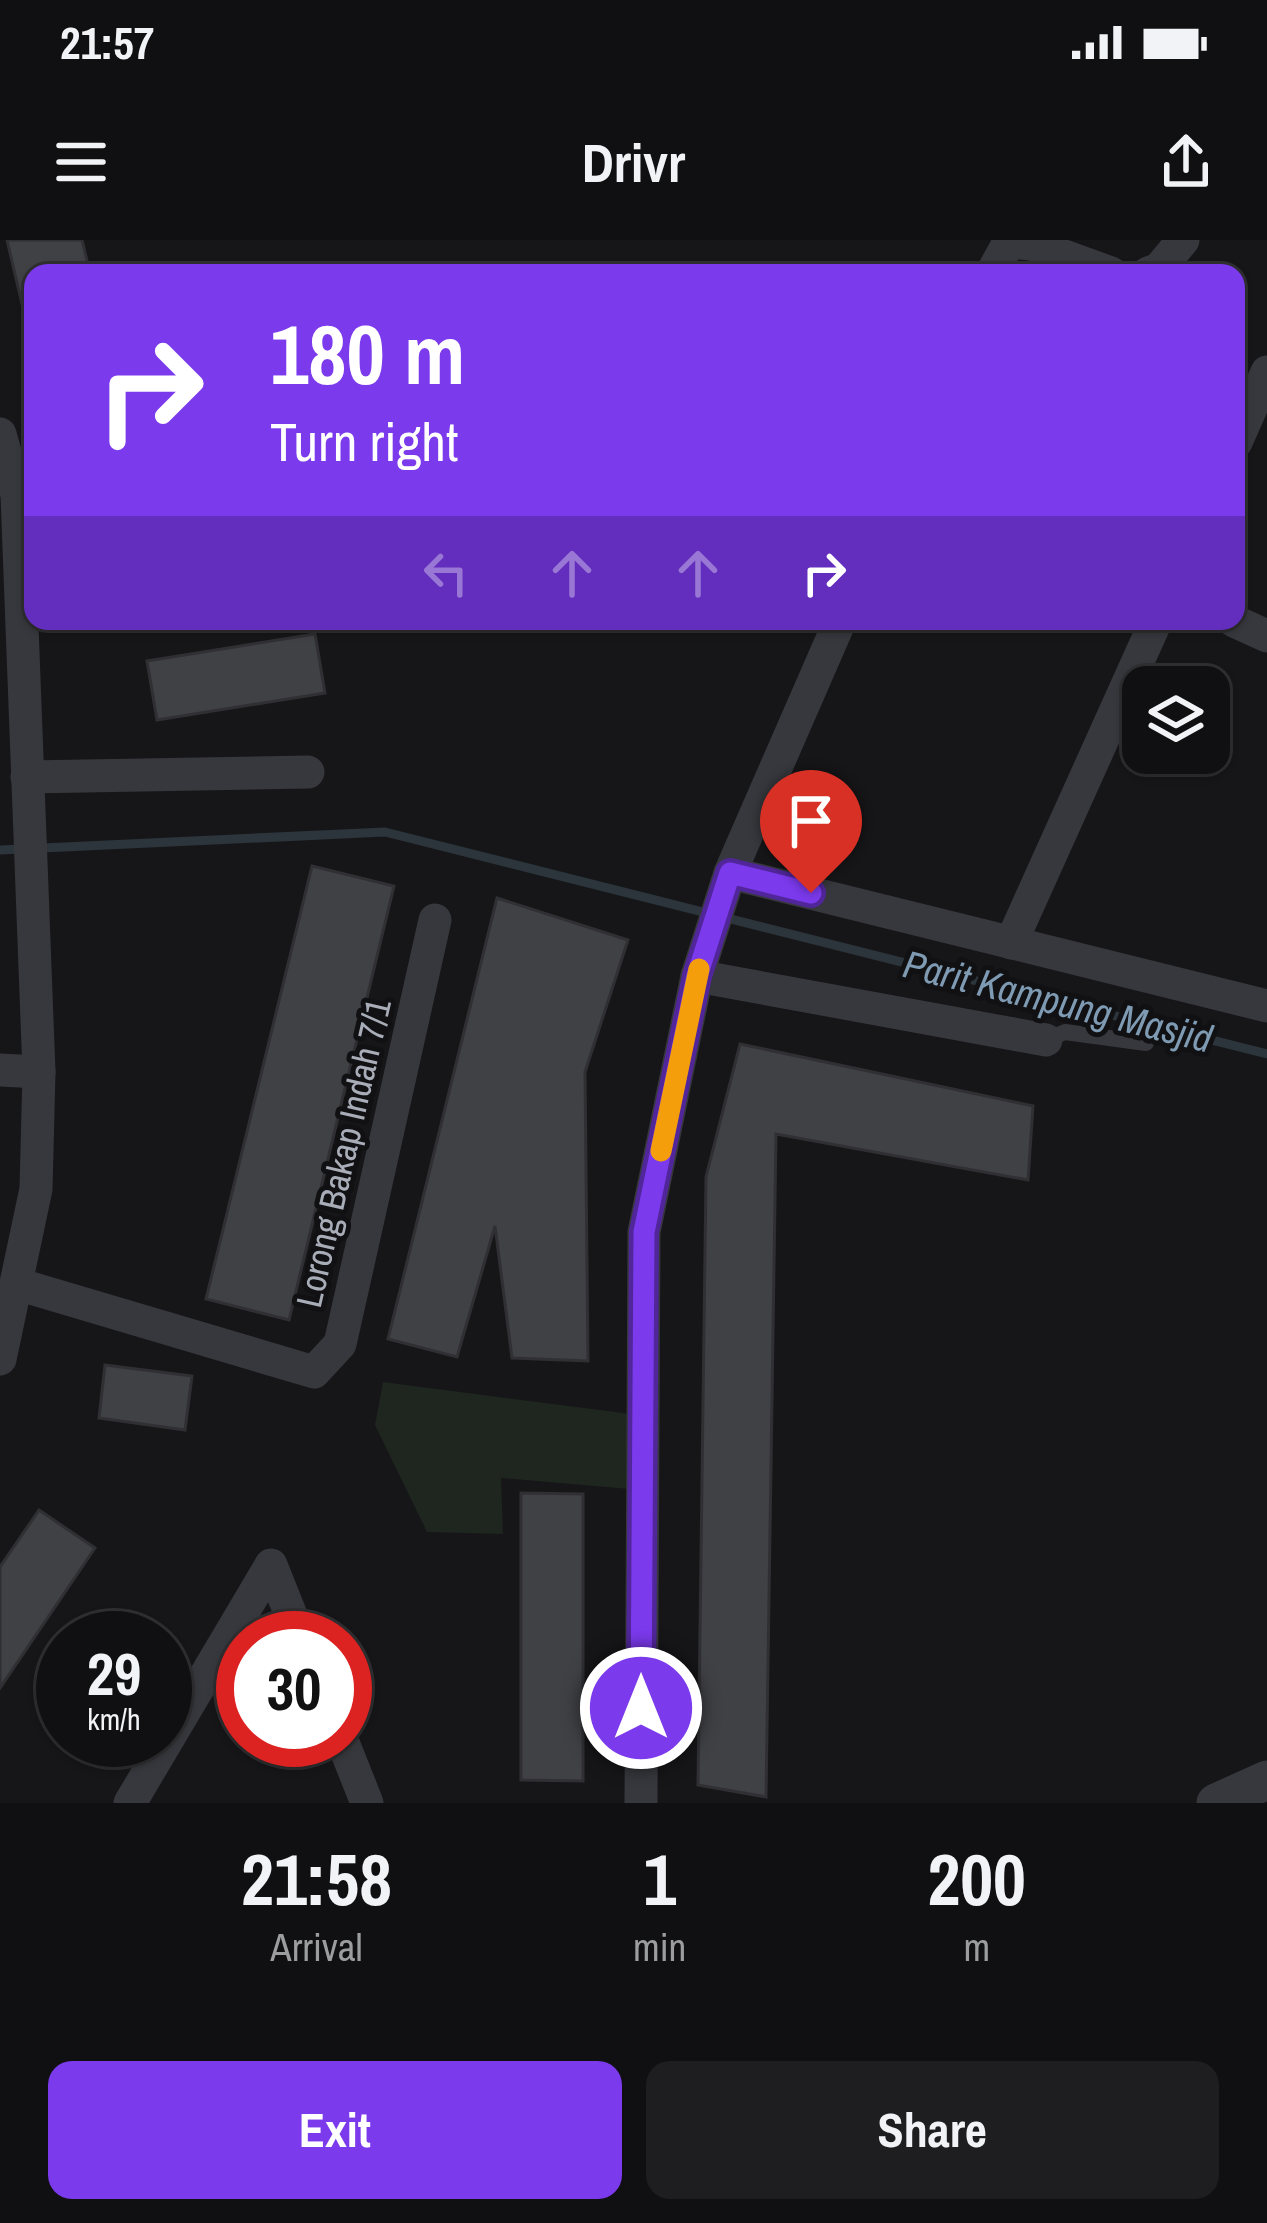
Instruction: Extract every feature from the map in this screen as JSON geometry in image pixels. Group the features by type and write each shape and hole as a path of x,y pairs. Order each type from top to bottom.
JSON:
{"street":[{"path":"1163,264 1183,240"},
{"path":"994,254 1009,242 1030,244 1086,264"},
{"path":"1245,422 1267,372"},
{"path":"0,434 17,495 39,1072 36,1189 0,1359"},
{"path":"641,1803 644,1232 697,976 710,935 727,884 836,630"},
{"path":"1011,943 1152,630"},
{"path":"27,777 308,772"},
{"path":"727,884 1011,943 1267,1006"},
{"name":"Lorong Bakap Indah 7/1","path":"17,1285 314,1372 340,1344 435,920"},
{"path":"697,976 1046,1040"},
{"path":"0,1070 39,1072"},
{"path":"244,1611 271,1565 289,1611"},
{"path":"130,1803 216,1658"},
{"path":"353,1767 367,1803"},
{"path":"1216,1803 1267,1780"}],"lane":[{"path":"1046,1040 1065,1032 1146,1043"}],"shaded area":[{"path":"383,1382 631,1414 630,1489 501,1478 503,1534 427,1532 375,1425"}],"building":[{"path":"7,240 82,240 88,264 24,264 24,313"},
{"path":"315,634 325,693 157,720 147,661"},
{"path":"312,866 394,886 289,1320 206,1299"},
{"path":"497,898 628,940 585,1072 588,1361 512,1358 495,1226 457,1357 388,1339"},
{"path":"740,1044 1033,1106 1028,1180 776,1134 766,1797 698,1785 706,1177"},
{"path":"105,1365 192,1376 185,1430 99,1418"},
{"path":"521,1493 583,1494 583,1781 521,1780"},
{"path":"39,1510 95,1548 52,1611 36,1611 36,1635 0,1688 0,1567"}],"waterway":[{"name":"Parit Kampung Masjid","path":"0,850 385,832 1267,1054"}],"slow traffic":[{"path":"661,1151 699,969"}],"route":[{"path":"641,1708 644,1232 697,976 730,873 811,893"}]}
